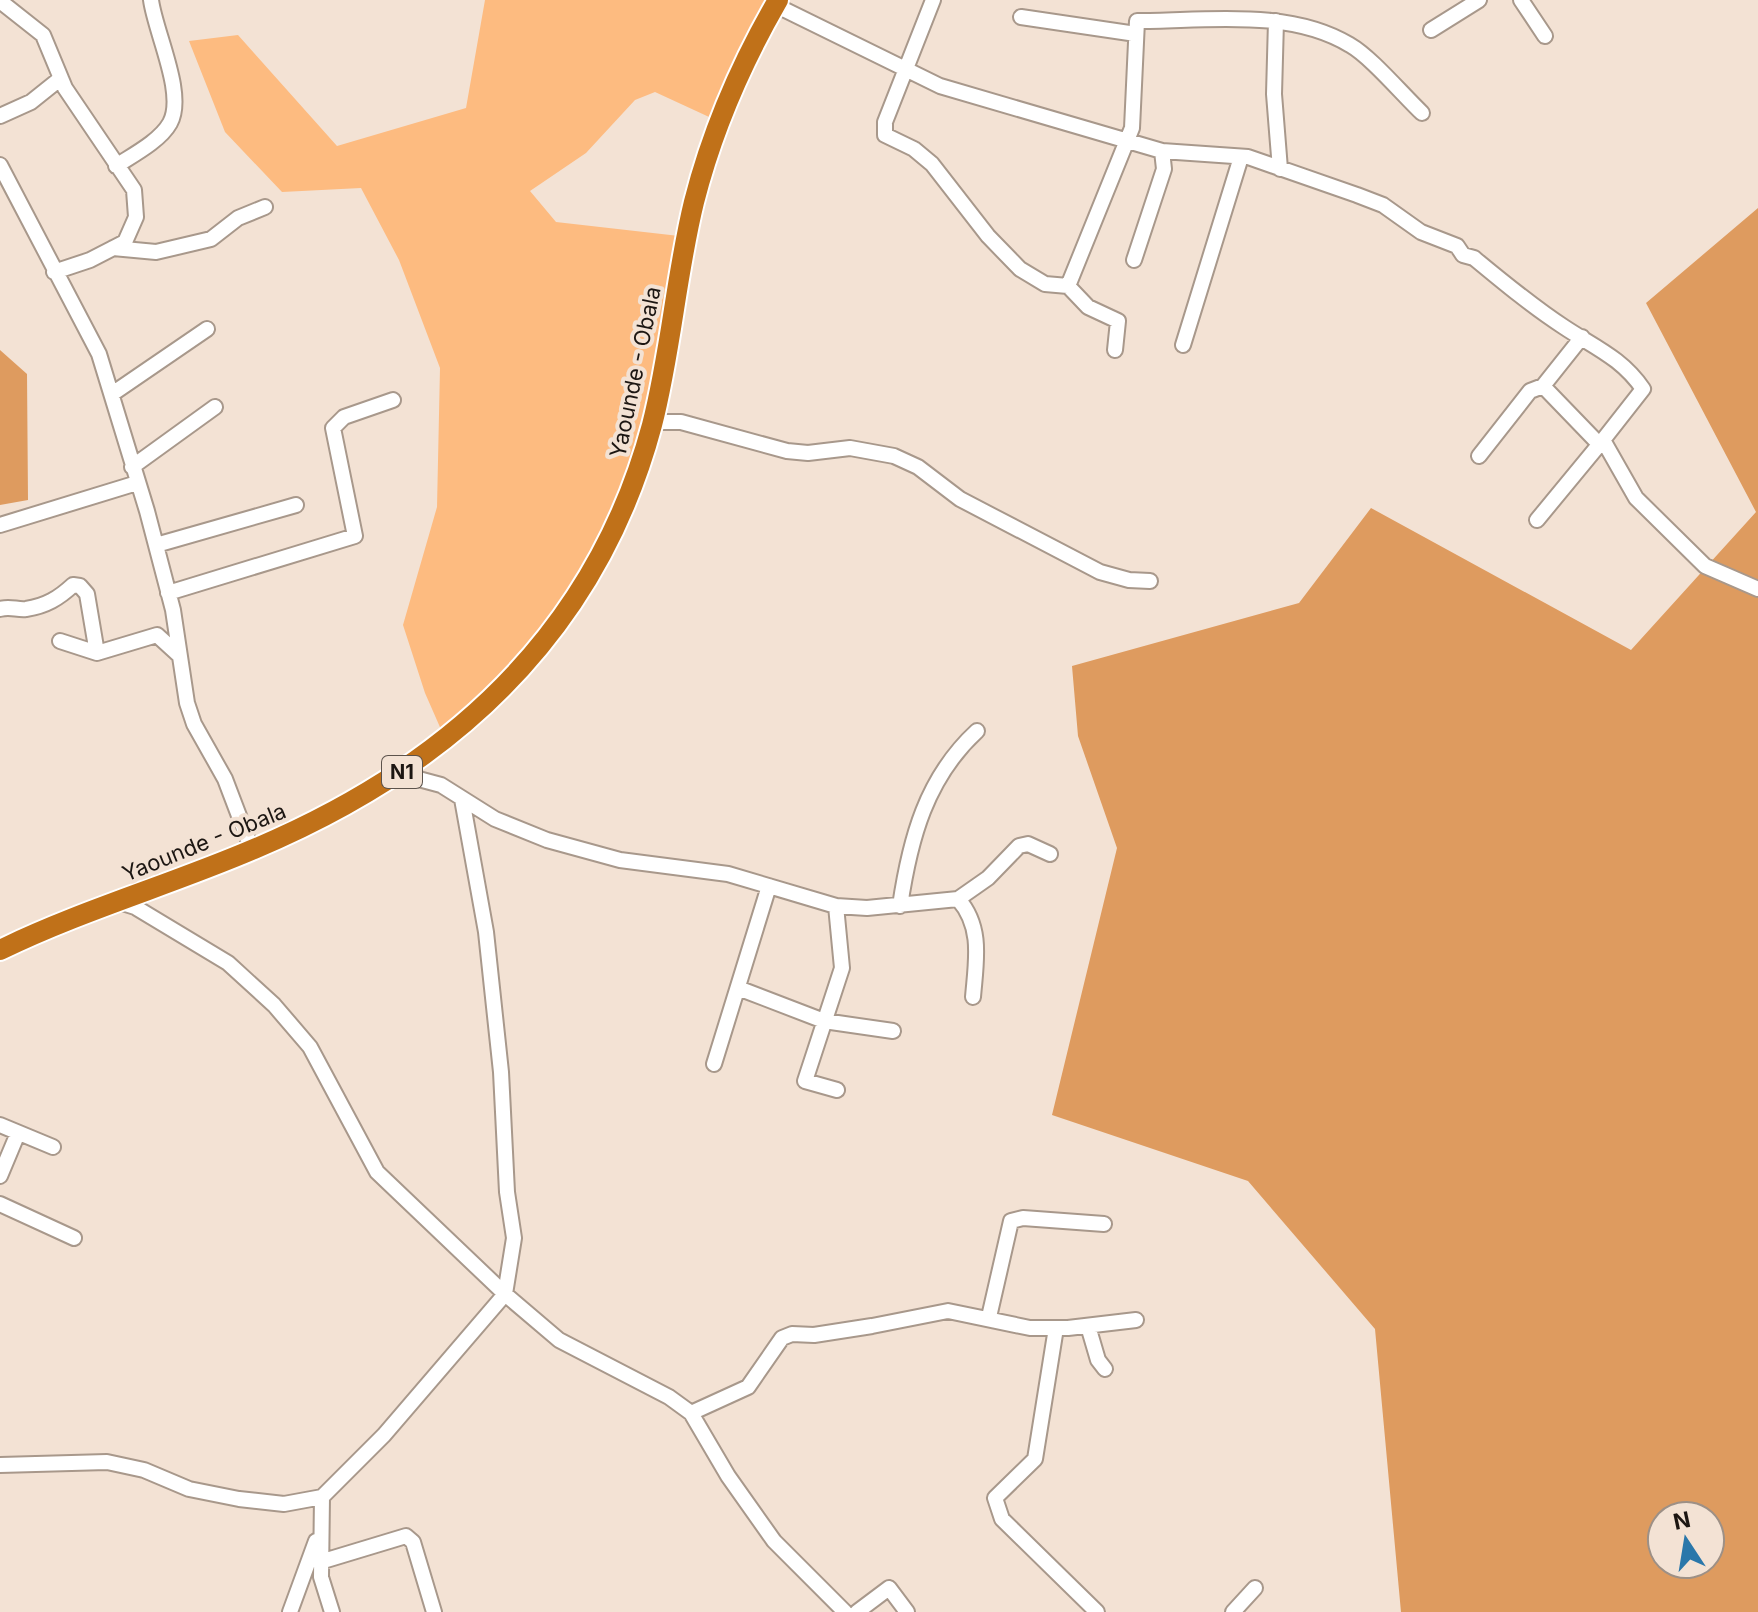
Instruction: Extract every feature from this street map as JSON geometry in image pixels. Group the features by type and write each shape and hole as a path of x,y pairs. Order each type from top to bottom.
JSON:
{"highway":[{"name":"Yaounde - Obala","path":"0,950 252,850 348,805 400,774 440,745 502,691 558,626 610,539 636,479 653,422 693,204 707,156 739,73 776,2"}],"street":[{"path":"116,166 169,126 175,113 169,63 154,20 151,0"},
{"path":"933,0 885,122 885,135 914,149 932,164 988,236 1020,269 1045,284 1068,286 1088,307 1118,321 1115,350"},
{"path":"1431,30 1479,0"},
{"path":"1521,0 1545,36"},
{"path":"0,1 43,35 84,122 134,190 136,217 125,242 54,272"},
{"path":"776,2 940,86 1162,151 1241,157 1280,169 1383,205 1421,232 1457,246 1463,255 1474,258 1565,328 1612,355 1632,372 1643,389 1537,520"},
{"path":"1021,17 1136,34"},
{"path":"1068,286 1132,128 1137,21 1276,21 1299,24 1351,45 1422,113"},
{"path":"1276,21 1274,94 1280,169"},
{"path":"0,116 31,102 61,78"},
{"path":"1134,260 1164,169 1162,151"},
{"path":"1183,345 1241,157"},
{"path":"0,165 54,272 85,320 112,394 156,545 194,724 225,779 252,850"},
{"path":"113,248 156,252 211,239 238,218 265,207"},
{"path":"112,394 207,329"},
{"path":"1479,456 1530,391 1543,386 1582,337"},
{"path":"1543,386 1601,442 1636,498 1705,566 1758,589"},
{"path":"168,593 355,536 333,428 344,417 393,400"},
{"path":"132,467 215,407"},
{"path":"653,422 681,422 787,451 808,453 850,448 894,456 918,467 960,499 1078,561 1117,578 1150,581"},
{"path":"0,525 137,483"},
{"path":"156,545 296,505"},
{"path":"0,609 11,606 23,610 58,600 73,585 80,586 87,594 97,653"},
{"path":"60,641 97,653 157,635 180,656"},
{"path":"900,906 906,865 921,817 944,765 977,731"},
{"path":"400,774 441,785 520,830 585,851 649,866 728,874 836,906 900,906 958,899 988,878 1019,846 1028,844 1050,854"},
{"path":"0,1465 107,1462 144,1470 189,1489 239,1499 284,1504 322,1497 384,1435 505,1294 514,1238 505,1160 501,1072 486,932 462,799"},
{"path":"714,1064 769,886"},
{"path":"958,899 971,913 975,926 973,997"},
{"path":"119,902 135,907 228,963 274,1005 310,1047 377,1172 505,1294 559,1340 669,1397 691,1413 728,1476 774,1541 845,1612"},
{"path":"836,906 842,968 805,1081 837,1090"},
{"path":"738,988 824,1021 893,1031"},
{"path":"0,1125 53,1147"},
{"path":"0,1176 18,1133"},
{"path":"0,1204 74,1238"},
{"path":"989,1317 1011,1221 1023,1218 1104,1224"},
{"path":"691,1413 748,1387 782,1338 792,1334 814,1335 948,1311 989,1317 1030,1328 1136,1320"},
{"path":"1088,1326 1098,1360 1105,1369"},
{"path":"1056,1328 1035,1459 995,1498 1002,1519 1097,1612"},
{"path":"322,1497 320,1562 325,1599 332,1612"},
{"path":"290,1612 320,1532"},
{"path":"320,1562 406,1536 413,1542 434,1612"},
{"path":"857,1612 889,1588 907,1612"},
{"path":"1233,1612 1255,1588"}],"shaded area":[{"path":"485,0 764,0 775,5 720,122 655,92 635,100 586,153 530,191 556,222 688,237 657,407 607,532 553,619 443,734 425,693 403,625 437,507 440,368 399,260 361,188 282,192 225,132 189,41 238,35 337,146 466,108"},
{"path":"1758,208 1758,1612 1401,1612 1375,1329 1248,1181 1052,1115 1117,848 1078,736 1072,666 1299,603 1371,508 1631,650 1756,512 1646,303"},
{"path":"0,350 27,374 28,500 0,505"}]}
